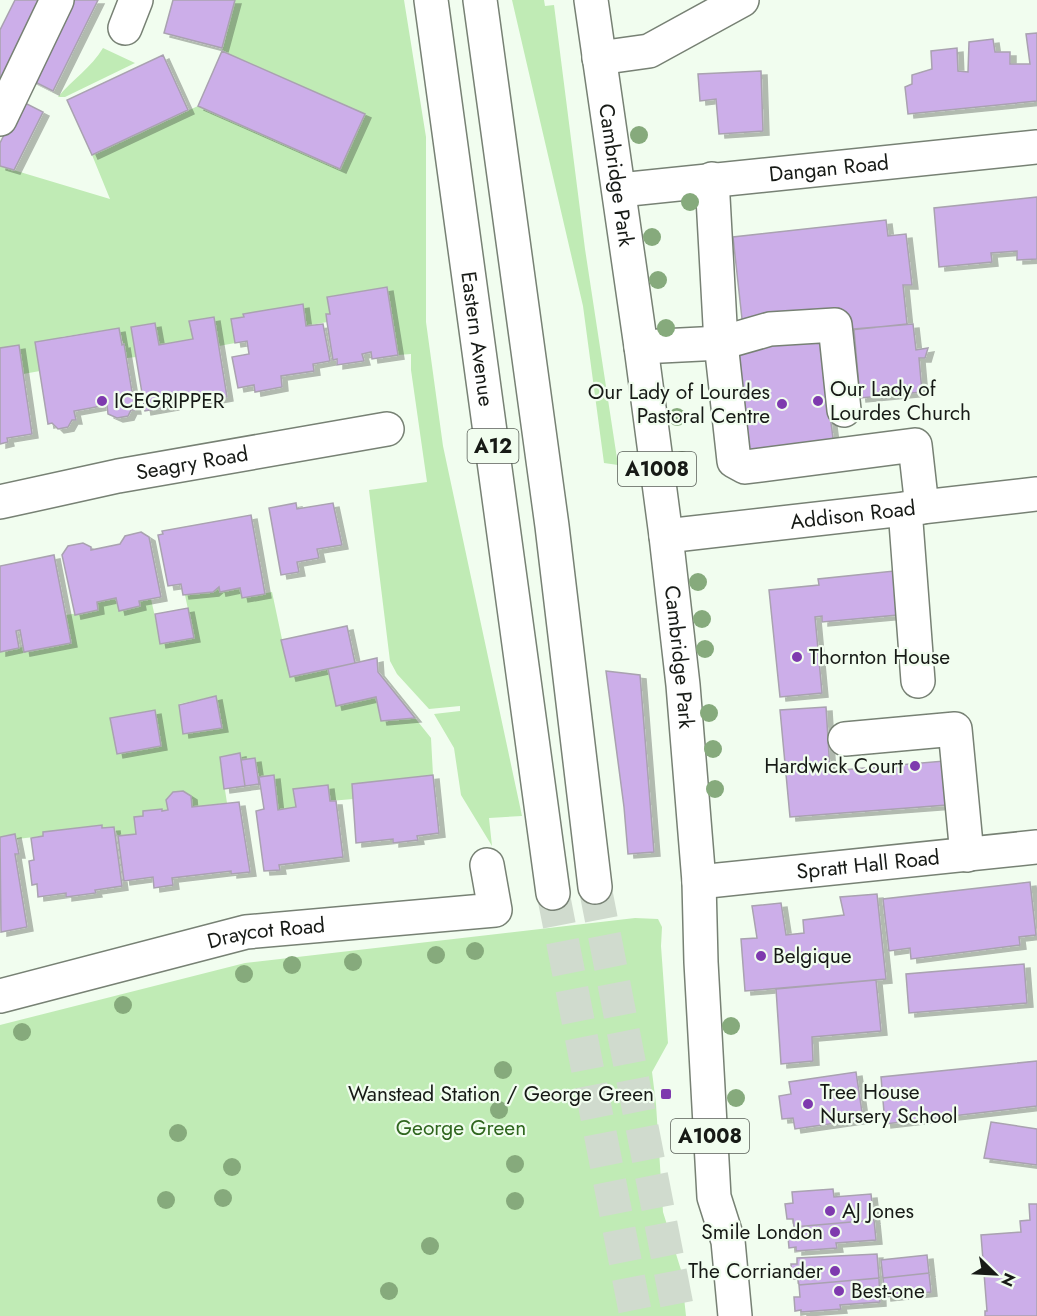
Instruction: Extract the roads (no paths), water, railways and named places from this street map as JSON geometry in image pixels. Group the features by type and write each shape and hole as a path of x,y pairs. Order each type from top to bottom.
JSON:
{"main road":[{"path":"0,119 57,0"},
{"name":"Eastern Avenue","path":"431,0 553,892"},
{"name":"A12","path":"480,0 552,526 595,887"},
{"name":"Cambridge Park","path":"591,0 620,190 666,536 683,685 699,882 701,962 714,1197 728,1241 735,1316"},
{"path":"599,58 649,51 738,1"},
{"name":"Dangan Road","path":"620,190 1037,147"},
{"path":"712,179 721,343 734,462 745,467 915,445 913,508 918,681"},
{"path":"641,347 721,343 770,329 835,325 844,410"},
{"name":"Seagry Road","path":"0,502 118,476 387,429"},
{"name":"Addison Road","path":"666,536 1037,494"},
{"path":"845,739 955,729 967,855"},
{"name":"Spratt Hall Road","path":"699,882 1037,847"},
{"name":"Draycot Road","path":"0,996 246,932 495,910 487,865"}],"tunnel":[{"path":"595,887 679,1316"},
{"path":"553,893 636,1316"}],"place":[{"name":"ICEGRIPPER","path":"102,401"},
{"name":"Our Lady of Lourdes Church","path":"818,401"},
{"name":"Our Lady of Lourdes Pastoral Centre","path":"782,404"},
{"name":"Thornton House","path":"797,657"},
{"name":"Hardwick Court","path":"915,766"},
{"name":"Belgique","path":"761,956"},
{"name":"Wanstead Station / George Green","path":"666,1094"},
{"name":"Tree House Nursery School","path":"808,1104"},
{"name":"AJ Jones","path":"830,1211"},
{"name":"Smile London","path":"835,1232"},
{"name":"The Corriander","path":"835,1271"},
{"name":"Best-one","path":"839,1291"}],"park label":[{"name":"George Green","path":"461,1128"}]}
